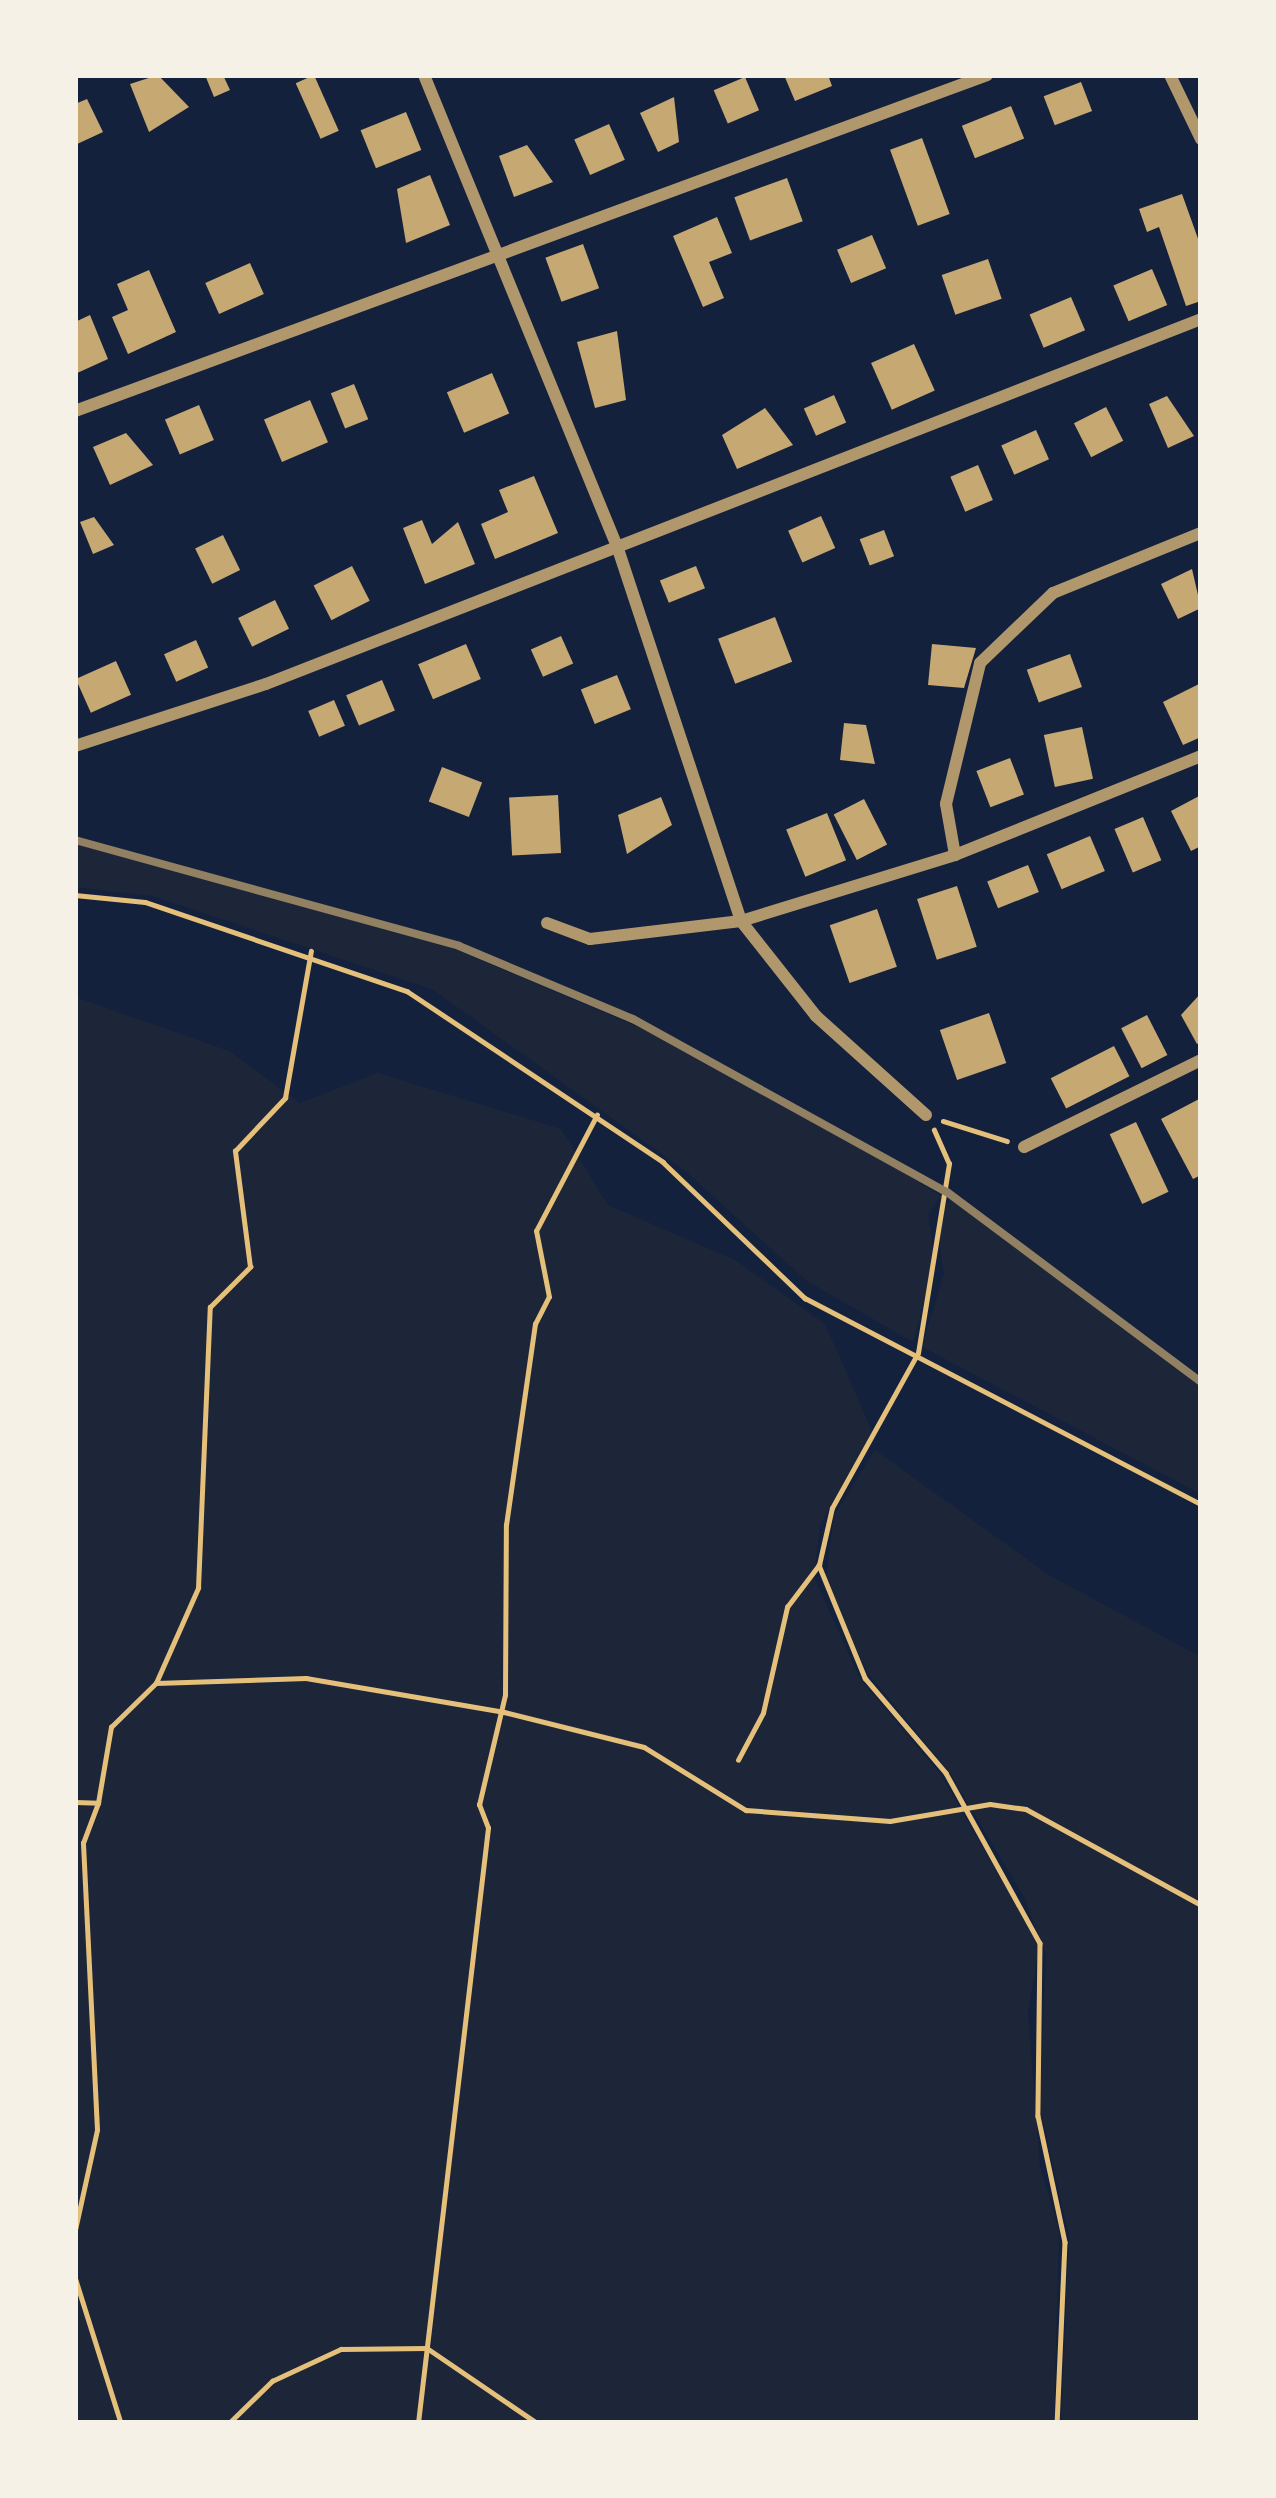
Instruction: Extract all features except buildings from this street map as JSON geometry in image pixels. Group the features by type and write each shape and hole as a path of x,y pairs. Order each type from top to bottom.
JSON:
{"street":[{"path":"424,75 618,549 741,921 817,1016 926,1115"},
{"path":"75,411 987,75"},
{"path":"1170,75 1201,140"},
{"path":"75,746 618,549 1201,319"},
{"path":"955,854 946,805 980,663 1053,593 1201,533"},
{"path":"547,923 590,939 741,921 955,854 1201,756"},
{"path":"1024,1147 1201,1060"}],"path":[{"path":"75,895 145,902 311,951 407,991 597,1115 688,1182 735,1243 805,1298 1201,1504"},
{"path":"75,2230 97,2130 83,1843 98,1803 111,1727 156,1683 198,1588 210,1307 250,1268 236,1150 285,1098 311,951"},
{"path":"418,2423 447,2235 441,2178 488,1828 478,1805 504,1712 506,1525 535,1324 549,1298 536,1232 597,1115"},
{"path":"926,1115 1024,1147"},
{"path":"738,1760 763,1713 787,1607 819,1565 832,1508 918,1353 949,1164 926,1115"},
{"path":"819,1565 865,1678 964,1809 1042,1953 1032,2013 1037,2116 1065,2242 1057,2423"},
{"path":"156,1683 306,1678 504,1712 644,1747 746,1810 890,1821 964,1809 1026,1809 1201,1904"},
{"path":"75,1802 98,1803"},
{"path":"75,2277 121,2423"},
{"path":"229,2423 272,2381 341,2349 432,2350 537,2423"}],"shaded area":[{"path":"75,841 442,944 680,1045 813,1117 941,1196 928,1214 935,1263 913,1342 807,1281 684,1170 432,989 153,896 75,887"},
{"path":"75,997 229,1051 300,1103 378,1073 561,1129 608,1205 735,1260 825,1324 872,1431 820,1525 814,1577 860,1679 941,1775 1039,1946 1028,2014 1040,2167 1059,2230 1054,2423 75,2423"},
{"path":"950,1198 1201,1377 1201,1494 922,1347 944,1274 937,1226"},
{"path":"875,1450 1049,1575 1201,1657 1201,2423 1061,2423 1069,2236 1040,2107 1046,1955 1024,1897 950,1773 868,1673 825,1585 834,1516"}],"railway":[{"path":"75,840 459,946 633,1019 947,1192 1201,1382"}]}
